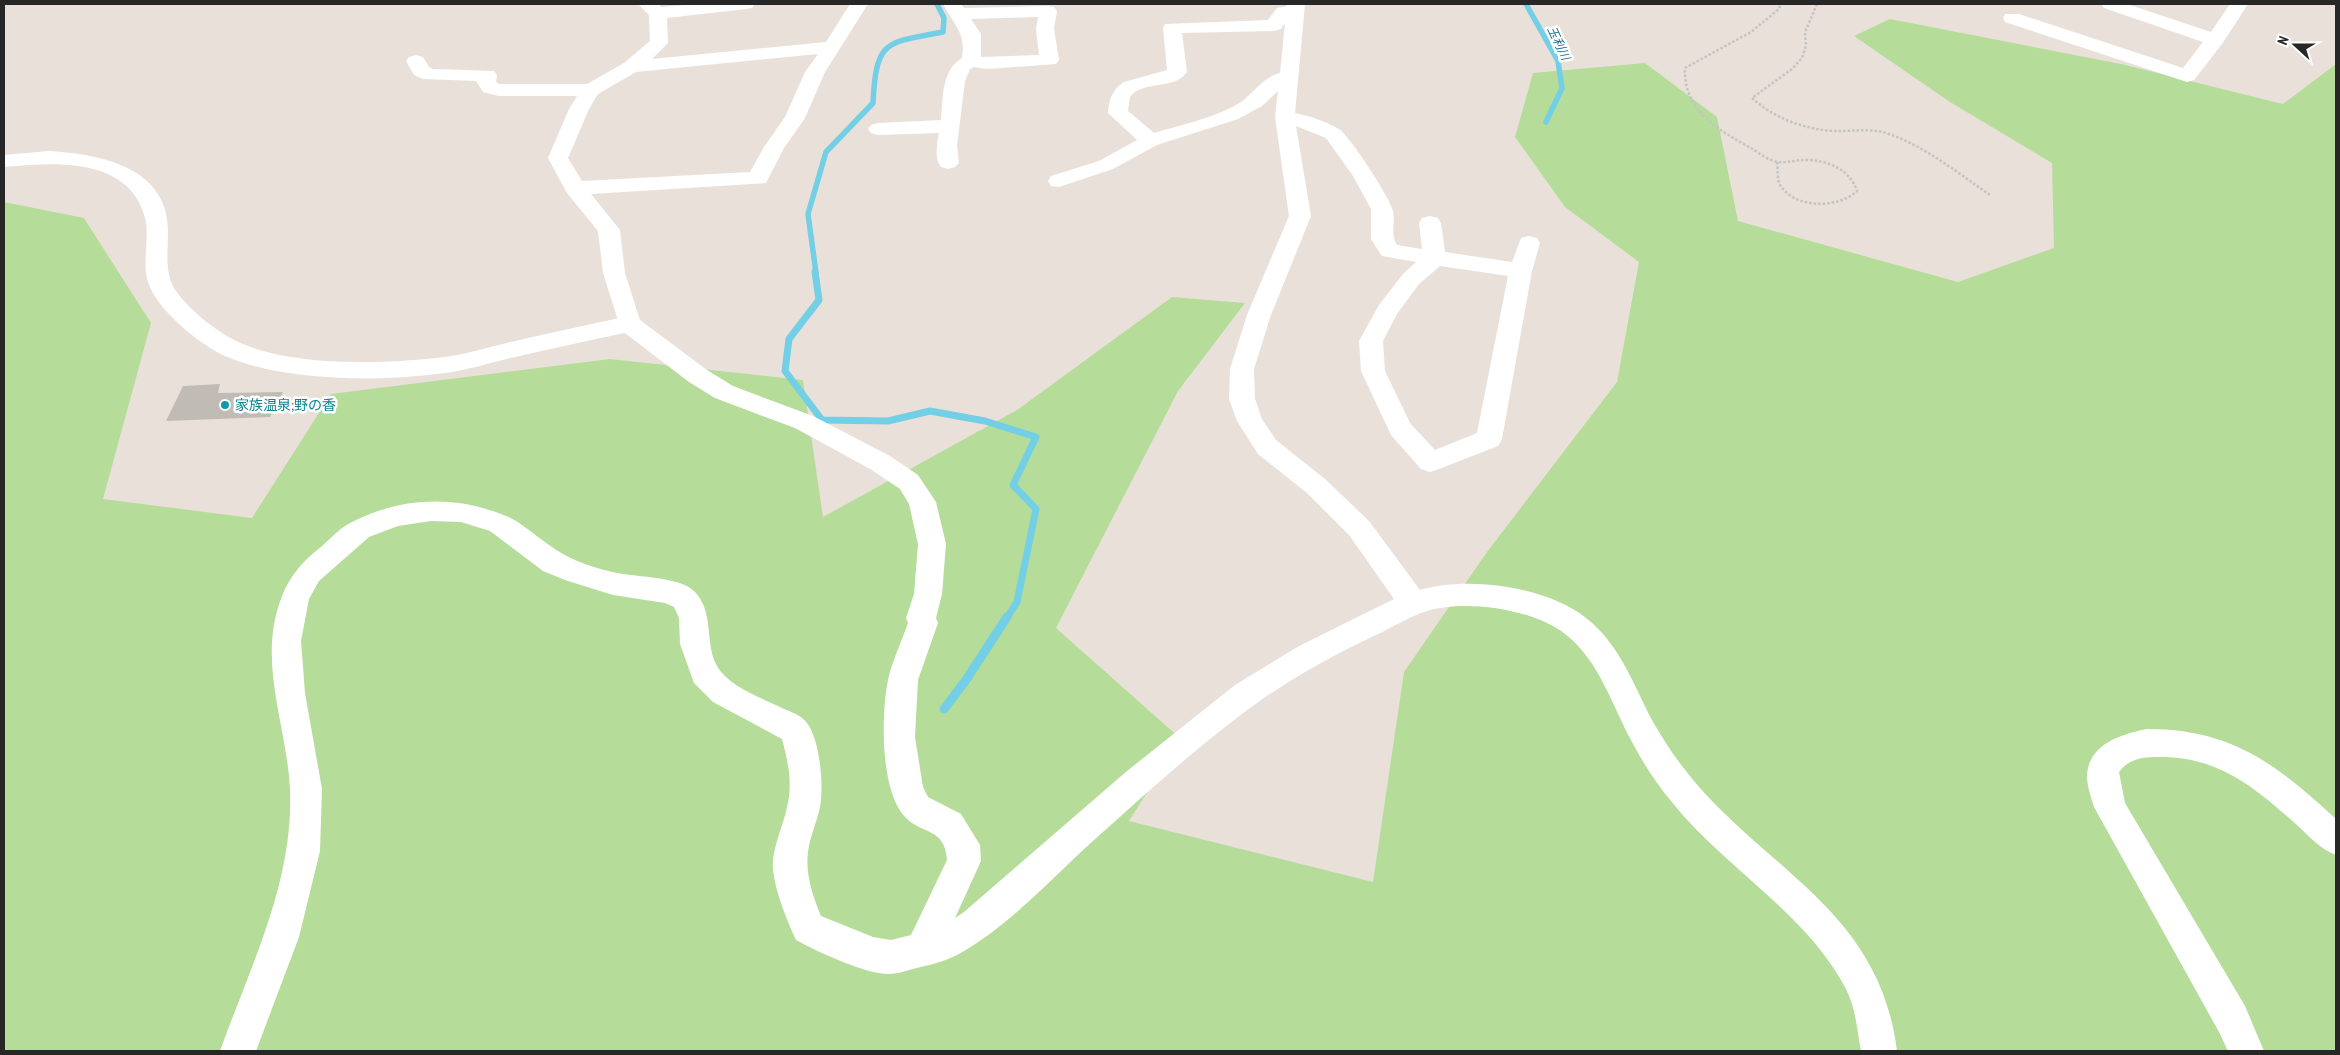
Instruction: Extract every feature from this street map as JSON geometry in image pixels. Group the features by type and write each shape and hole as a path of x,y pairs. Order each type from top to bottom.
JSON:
{"street":[{"path":"746,4 652,8 659,43 631,67 591,90 579,109 558,158 575,188 609,230 614,273 629,324 698,376 724,392 804,422 881,462 909,482 922,502 932,544 928,594 921,618 923,623 903,680 899,738 907,790 917,807 949,826 963,845 964,861 922,950"},
{"path":"575,188 758,178 774,147 795,118 815,72 860,4"},
{"path":"2110,4 2215,40"},
{"path":"2012,18 2187,76 2215,40 2239,4"},
{"path":"1150,142 1118,113 1120,96 1132,85 1170,78 1177,72 1172,21 1274,25 1283,12 1295,7 1285,117 1300,216 1259,315 1242,369 1242,399 1250,422 1267,447 1316,486 1359,528 1414,604"},
{"path":"948,163 947,146 951,126 955,81 962,66 972,61 987,63 1049,60 1045,29 1048,11 954,9"},
{"path":"954,9 971,29 975,44 972,61"},
{"path":"631,67 832,47"},
{"path":"416,61 421,71 430,75 486,75 486,82 490,88 499,90 591,90"},
{"path":"1059,182 1106,165 1150,142 1236,113 1256,101 1278,79 1288,77"},
{"path":"1285,117 1308,122 1333,134 1363,175 1382,209 1382,239 1390,251 1521,271"},
{"path":"878,129 951,126"},
{"path":"4,161 68,159 102,164 131,176 149,196 157,222 155,258 163,290 192,322 229,348 281,363 330,369 382,370 446,365 629,324"},
{"path":"1430,222 1434,259"},
{"path":"1434,259 1412,279 1386,311 1371,341 1373,371 1400,428 1430,462 1489,439 1521,271 1529,243"},
{"path":"238,1051 282,937 303,851 306,789 290,693 286,641 295,599 309,573 359,530 395,516 431,511 460,512 500,524 553,563 613,584 669,592 684,599 694,617 696,644 705,674 724,693 795,731 803,758 806,780 804,806 791,850 790,870 800,908 808,928 825,937 873,954 891,957 942,944 976,924 1162,761 1252,690 1338,639 1414,604 1437,597 1494,596 1556,614 1576,626 1607,660 1644,735 1700,811 1793,896 1828,932 1854,968 1870,1005 1879,1041 1879,1051"},
{"path":"2246,1051 2232,1019 2110,806 2104,782 2104,766 2114,754 2127,748 2155,742 2175,742 2209,750 2240,761 2286,795 2336,840"}],"path":[{"path":"1777,162 1779,184 1791,194 1804,200 1819,203 1838,203 1853,198 1857,191 1852,179 1833,166 1805,160 1777,162 1732,138 1704,116 1693,104 1684,86 1683,76 1685,68 1751,32 1779,9 1781,4"},
{"path":"1818,4 1805,32 1806,46 1802,58 1792,68 1752,98 1756,103 1789,121 1803,126 1840,132 1852,129 1888,134 1912,144 1990,195"}],"green space":[{"path":"1890,19 2121,64 2283,104 2336,64 2336,1051 4,1051 4,202 84,218 151,323 103,499 252,518 331,394 610,359 803,380 823,517 1017,410 1172,297 1245,303 1178,391 1056,628 1181,739 1129,821 1373,882 1404,672 1487,552 1617,382 1639,262 1565,207 1515,137 1533,73 1645,63 1717,117 1738,221 1958,282 2054,248 2052,163 1950,102 1854,36"}],"building":[{"name":"家族温泉;野の香","path":"220,384 218,393 283,392 270,417 166,421 183,386"}],"waterway":[{"path":"816,273 808,214 826,152 873,103 877,66 881,55 897,42 943,32 944,18 937,4"},
{"name":"玉利川","path":"1526,4 1558,61 1562,88 1546,122"},
{"path":"815,272 819,300 789,339 785,371 822,420 888,421 930,411 985,421 1036,437 1013,485 1036,509 1017,602 1007,618"},
{"path":"944,709 966,680 1007,617"}],"place":[{"name":"家族温泉;野の香","path":"225,405"}]}
